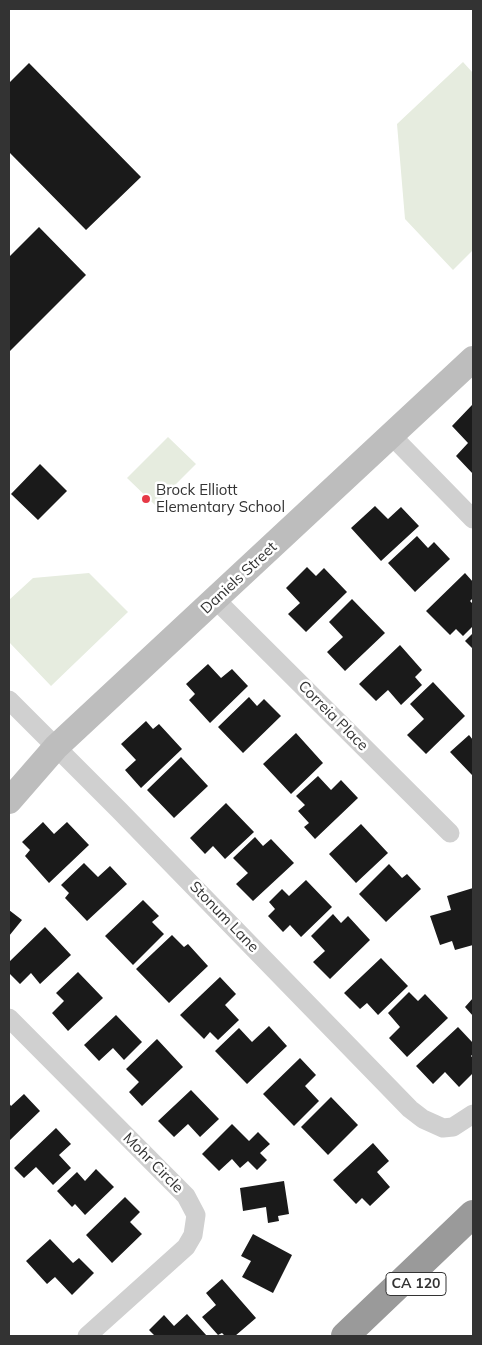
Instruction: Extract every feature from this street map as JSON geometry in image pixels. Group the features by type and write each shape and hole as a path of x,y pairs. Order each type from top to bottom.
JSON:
{"highway":[{"path":"345,1336 473,1214"},
{"name":"CA 120","path":"358,1336 473,1232"}],"street":[{"name":"Daniels Street","path":"9,801 56,747 473,359"},
{"path":"392,435 473,519"},
{"name":"Correia Place","path":"216,600 450,832"},
{"name":"Stonum Lane","path":"9,700 119,810 410,1109 423,1119 443,1128 453,1127 473,1114"},
{"name":"Mohr Circle","path":"9,1018 186,1196 196,1215 193,1235 186,1247 87,1336"}],"shaded area":[{"path":"463,62 473,73 473,250 453,270 405,219 397,124"},
{"path":"168,437 196,464 155,505 127,478"},
{"path":"89,573 128,612 51,686 9,642 9,600 33,578"}],"building":[{"path":"29,63 141,177 86,230 9,152 9,83"},
{"path":"39,227 86,275 9,352 9,257"},
{"path":"472,405 473,474 456,456 468,443 452,426"},
{"path":"40,464 67,491 38,520 11,494"},
{"path":"375,506 388,519 401,507 419,526 381,561 351,528"},
{"path":"417,536 428,548 434,542 450,559 415,592 388,563"},
{"path":"307,567 316,576 324,568 347,592 306,632 288,614 300,603 286,588"},
{"path":"465,573 473,582 473,598 470,601 473,604 473,626 463,636 456,629 450,635 426,611"},
{"path":"352,599 385,633 345,671 327,652 343,637 329,622"},
{"path":"473,633 473,649 465,641"},
{"path":"400,645 422,670 415,677 422,685 401,705 388,690 376,701 359,684"},
{"path":"208,664 221,678 232,669 248,686 210,723 189,700 195,694 186,684"},
{"path":"433,682 465,716 426,754 407,735 424,719 410,704"},
{"path":"249,697 257,706 264,699 281,716 243,753 218,727"},
{"path":"146,721 153,729 159,724 182,749 141,788 125,770 136,760 121,744"},
{"path":"296,733 323,763 291,794 263,764"},
{"path":"469,735 473,740 472,775 450,752"},
{"path":"181,757 208,786 174,818 147,790"},
{"path":"318,776 331,790 341,780 358,798 315,839 304,827 309,823 298,811 305,805 296,796"},
{"path":"226,803 254,832 225,859 213,846 205,854 190,838"},
{"path":"43,822 54,834 67,822 89,845 49,883 25,856 30,850 22,842"},
{"path":"361,824 388,853 356,883 329,854"},
{"path":"255,837 263,846 271,839 294,863 253,901 236,884 248,873 233,858"},
{"path":"84,863 98,877 110,866 127,884 87,921 65,898 69,893 61,885"},
{"path":"389,864 402,878 407,874 421,889 386,922 359,894"},
{"path":"306,880 332,907 301,937 290,925 283,932 268,916 275,909 269,902 282,889 289,896"},
{"path":"473,888 473,945 455,950 452,941 440,945 430,916 451,910 447,896"},
{"path":"143,900 159,916 152,922 164,934 133,965 105,936"},
{"path":"9,910 22,920 9,936"},
{"path":"333,914 341,923 348,916 370,940 330,979 313,962 325,951 311,936"},
{"path":"45,927 71,955 40,984 31,973 20,984 9,973 9,962"},
{"path":"172,935 184,947 188,944 208,966 169,1003 136,969"},
{"path":"381,958 408,986 378,1015 367,1003 360,1009 344,993"},
{"path":"78,972 103,998 68,1031 52,1013 64,1001 56,993"},
{"path":"220,977 236,994 225,1005 239,1020 218,1040 210,1032 204,1039 180,1015"},
{"path":"409,992 418,1001 425,994 448,1018 407,1057 389,1038 400,1027 388,1013"},
{"path":"473,998 473,1016 465,1007"},
{"path":"116,1015 142,1042 124,1060 113,1048 99,1061 84,1045"},
{"path":"269,1026 287,1046 247,1084 215,1051 239,1028 252,1042"},
{"path":"458,1027 473,1043 473,1054 471,1056 473,1058 473,1073 459,1087 445,1072 433,1084 416,1066"},
{"path":"157,1039 183,1067 142,1106 129,1092 139,1082 126,1069"},
{"path":"300,1058 316,1075 305,1086 319,1101 294,1126 263,1094"},
{"path":"191,1090 219,1119 200,1137 188,1124 174,1137 158,1121"},
{"path":"24,1094 40,1111 9,1141 9,1103 11,1106"},
{"path":"331,1097 358,1125 328,1155 301,1127"},
{"path":"232,1124 249,1141 258,1132 270,1144 260,1153 267,1160 257,1170 248,1161 240,1168 232,1159 219,1171 202,1154"},
{"path":"56,1128 71,1144 59,1155 71,1168 53,1185 36,1167 24,1178 14,1168"},
{"path":"373,1143 389,1161 377,1172 390,1187 370,1206 362,1198 356,1204 333,1180"},
{"path":"96,1169 114,1187 85,1215 75,1204 72,1207 57,1191 77,1172 85,1181"},
{"path":"284,1181 289,1214 278,1216 279,1221 268,1223 266,1207 243,1211 240,1188"},
{"path":"125,1197 140,1212 130,1222 142,1234 112,1263 86,1235"},
{"path":"253,1234 292,1255 273,1293 242,1277 251,1261 241,1256"},
{"path":"50,1239 73,1263 79,1258 94,1273 72,1295 55,1277 47,1284 26,1261"},
{"path":"222,1279 256,1318 235,1336 225,1336 222,1333 218,1335 202,1317 216,1305 206,1293"},
{"path":"187,1314 207,1336 155,1336 149,1330 164,1315 174,1326"}],"place":[{"name":"Brock Elliott Elementary School","path":"146,499"}]}
